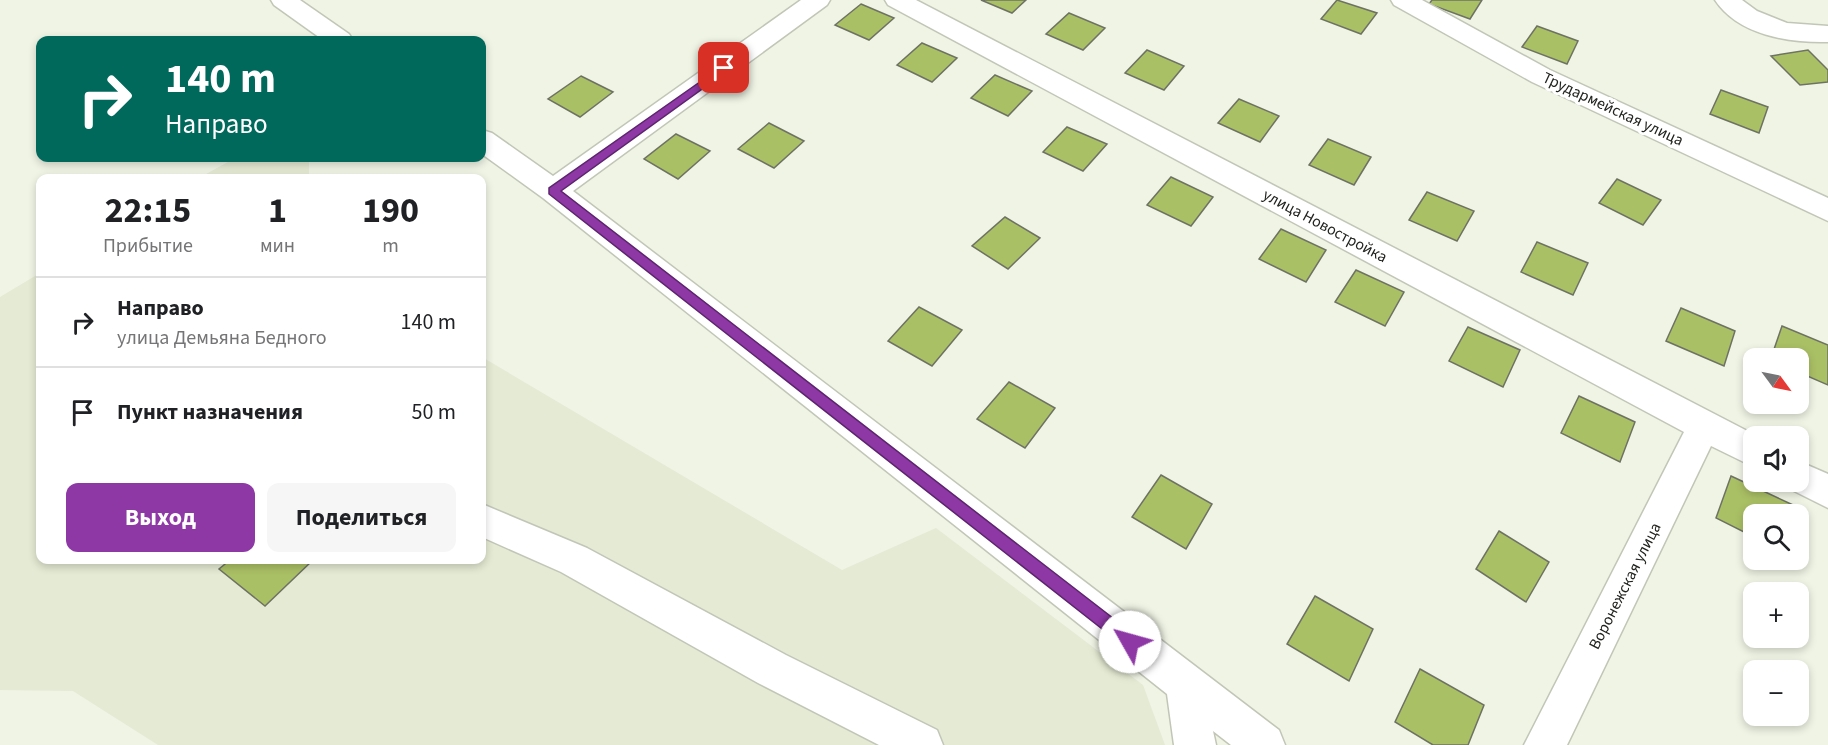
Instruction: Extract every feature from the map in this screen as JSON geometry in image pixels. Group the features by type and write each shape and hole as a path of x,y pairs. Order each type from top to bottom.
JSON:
{"street":[{"path":"283,0 334,36"},
{"path":"553,191 818,0"},
{"name":"улица Новостройка","path":"897,0 1743,446"},
{"name":"Трудармейская улица","path":"1403,0 1541,76 1828,210"},
{"path":"1727,0 1741,15 1774,28 1796,34 1828,34"},
{"path":"486,143 553,191 1264,745"},
{"name":"Воронежская улица","path":"1545,745 1704,426"},
{"path":"1809,482 1828,492"},
{"path":"486,521 574,560 772,669 922,745"},
{"path":"1186,685 1195,745"}],"shaded area":[{"path":"228,162 309,162 309,174 206,174"},
{"path":"36,275 36,564 486,564 486,359 842,570 936,528 1143,685 1165,745 158,745 73,691 0,690 0,297"}],"building":[{"path":"981,0 1026,0 1012,13"},
{"path":"1337,0 1377,13 1361,34 1321,19"},
{"path":"1432,0 1482,0 1470,19 1429,4"},
{"path":"861,4 894,18 869,40 835,25"},
{"path":"1069,13 1105,28 1083,50 1046,34"},
{"path":"1537,26 1578,41 1567,64 1522,47"},
{"path":"922,43 957,58 932,82 897,65"},
{"path":"1147,50 1184,66 1164,90 1125,73"},
{"path":"1808,50 1828,70 1828,82 1800,85 1771,56"},
{"path":"995,75 1032,91 1008,116 971,98"},
{"path":"581,76 613,92 580,117 548,99"},
{"path":"1721,90 1768,107 1759,133 1710,114"},
{"path":"1239,99 1279,116 1260,142 1218,123"},
{"path":"769,123 804,141 774,168 738,149"},
{"path":"1067,127 1107,144 1083,171 1043,152"},
{"path":"676,134 710,151 678,179 644,159"},
{"path":"1328,139 1371,157 1354,185 1309,165"},
{"path":"1171,177 1213,197 1191,226 1147,205"},
{"path":"1617,179 1661,200 1643,225 1599,203"},
{"path":"1427,192 1474,211 1457,241 1409,220"},
{"path":"1005,217 1040,238 1008,269 972,246"},
{"path":"1281,229 1326,250 1306,282 1259,259"},
{"path":"1537,242 1588,263 1573,295 1521,272"},
{"path":"1356,270 1404,292 1385,326 1335,302"},
{"path":"919,307 962,330 932,366 888,341"},
{"path":"1681,308 1735,331 1724,366 1666,341"},
{"path":"1782,326 1828,345 1828,385 1809,377 1809,348 1774,348"},
{"path":"1468,327 1520,350 1503,387 1449,361"},
{"path":"1009,382 1055,408 1025,448 977,419"},
{"path":"1579,396 1635,422 1620,462 1561,433"},
{"path":"1161,475 1212,504 1186,549 1132,517"},
{"path":"1731,476 1743,482 1743,492 1765,492 1791,504 1743,504 1743,532 1716,518"},
{"path":"1499,531 1549,562 1526,602 1476,569"},
{"path":"225,564 309,564 265,606 219,569"},
{"path":"1315,596 1373,629 1349,681 1287,644"},
{"path":"1420,669 1484,705 1468,745 1433,745 1395,722"}],"route":[{"path":"724,68 553,191 1130,642"}]}
